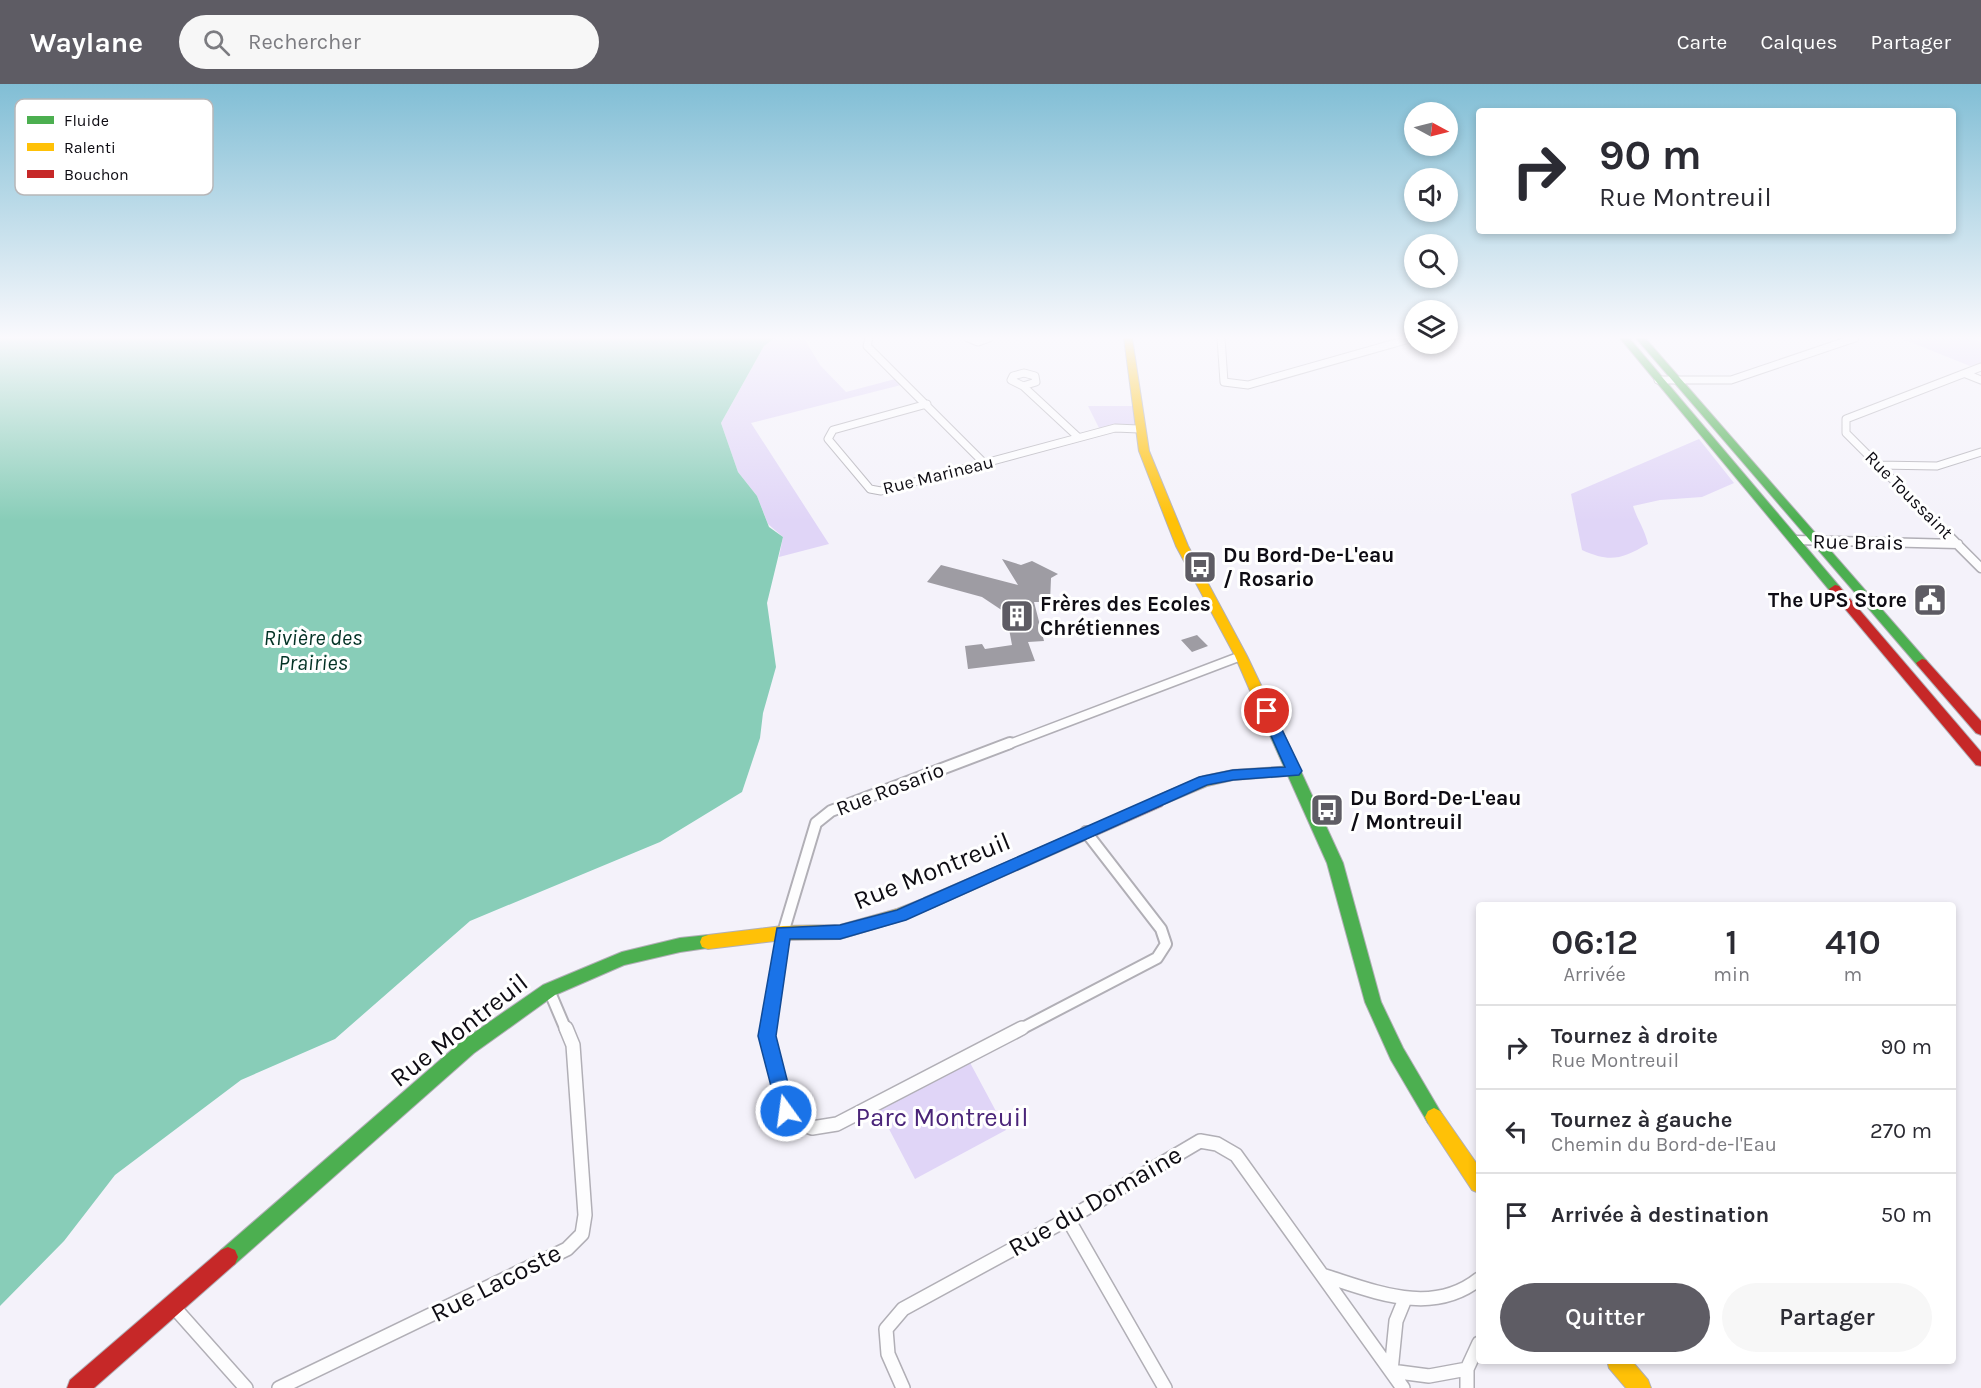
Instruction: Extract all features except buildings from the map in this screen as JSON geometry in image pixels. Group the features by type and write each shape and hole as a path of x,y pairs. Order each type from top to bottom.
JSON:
{"street":[{"path":"922,399 985,464"},
{"path":"1037,399 1078,437"},
{"path":"1135,399 1144,451 1182,546 1241,656 1335,863 1373,1002 1397,1054 1429,1110 1476,1179"},
{"path":"1674,399 1981,761"},
{"path":"1693,399 1981,730"},
{"name":"Rue Toussaint","path":"1900,399 1846,419 1846,432 1981,568"},
{"name":"Rue Marineau","path":"927,404 833,430 828,439 870,489 881,491 1115,428 1139,429"},
{"path":"1878,465 1937,466 1981,452"},
{"name":"Rue Brais","path":"1795,540 1958,544"},
{"name":"Rue Rosario","path":"1086,832 1161,930 1166,944 1157,958 837,1124 812,1128 796,1122 786,1111 767,1036 783,933 816,823 831,811 1241,656"},
{"name":"Rue Montreuil","path":"78,1388 468,1047 549,990 622,959 680,945 783,933 840,932 900,915 1204,781 1233,775 1294,771"},
{"name":"Rue Lacoste","path":"279,1388 567,1249 582,1234 585,1215 573,1045 549,990"},
{"name":"Rue du Domaine","path":"903,1388 888,1353 886,1329 903,1309 1068,1219 1200,1141 1217,1144 1236,1155 1403,1388"},
{"path":"1068,1219 1165,1388"},
{"path":"1322,1275 1405,1299 1441,1298 1459,1292 1476,1281"},
{"path":"1405,1299 1396,1321 1391,1371 1424,1377 1446,1375 1467,1369"},
{"path":"173,1306 246,1388"},
{"path":"1467,1388 1467,1369 1476,1350"},
{"path":"1620,1364 1640,1388"}],"green space":[{"path":"734,399 846,399 751,423 829,544 779,557 783,537 768,524 757,496 738,472 721,423"},
{"path":"1088,406 1135,406 1139,429 1101,432"},
{"path":"1699,439 1734,483 1702,497 1660,500 1633,506 1648,544 1630,553 1609,558 1582,550 1571,494"},
{"name":"Parc Montreuil","path":"967,1057 1006,1130 915,1179 876,1104"}],"water":[{"name":"Rivière des Prairies","path":"0,399 734,399 721,423 738,472 757,496 769,527 783,537 767,603 776,667 763,713 760,738 742,792 660,842 470,921 335,1039 241,1080 115,1175 64,1241 0,1306"}],"traffic: fast":[{"path":"1675,399 1835,589"},
{"path":"1693,399 1922,663"},
{"path":"1262,702 1335,863 1373,1002 1397,1054 1434,1117"},
{"path":"228,1257 468,1047 549,990 622,959 680,945 708,942"}],"traffic: slow":[{"path":"1137,399 1144,451 1182,546 1241,656 1262,702"},
{"path":"1157,802 1204,781 1233,775 1294,771"},
{"path":"708,942 783,933 840,932 900,915 930,902"},
{"path":"1434,1117 1476,1179"},
{"path":"1620,1364 1640,1388"}],"traffic: jam":[{"path":"1835,589 1981,761"},
{"path":"1922,663 1981,730"},
{"path":"930,902 1157,802"},
{"path":"78,1388 228,1257"}],"place":[{"name":"Du Bord-De-L'eau / Rosario","path":"1200,567"},
{"name":"The UPS Store","path":"1930,600"},
{"name":"Frères des Ecoles Chrétiennes","path":"1017,616"},
{"name":"Du Bord-De-L'eau / Montreuil","path":"1327,810"}],"route":[{"path":"786,1111 767,1036 783,933 840,932 900,915 1204,781 1233,775 1294,771 1267,711"}]}
